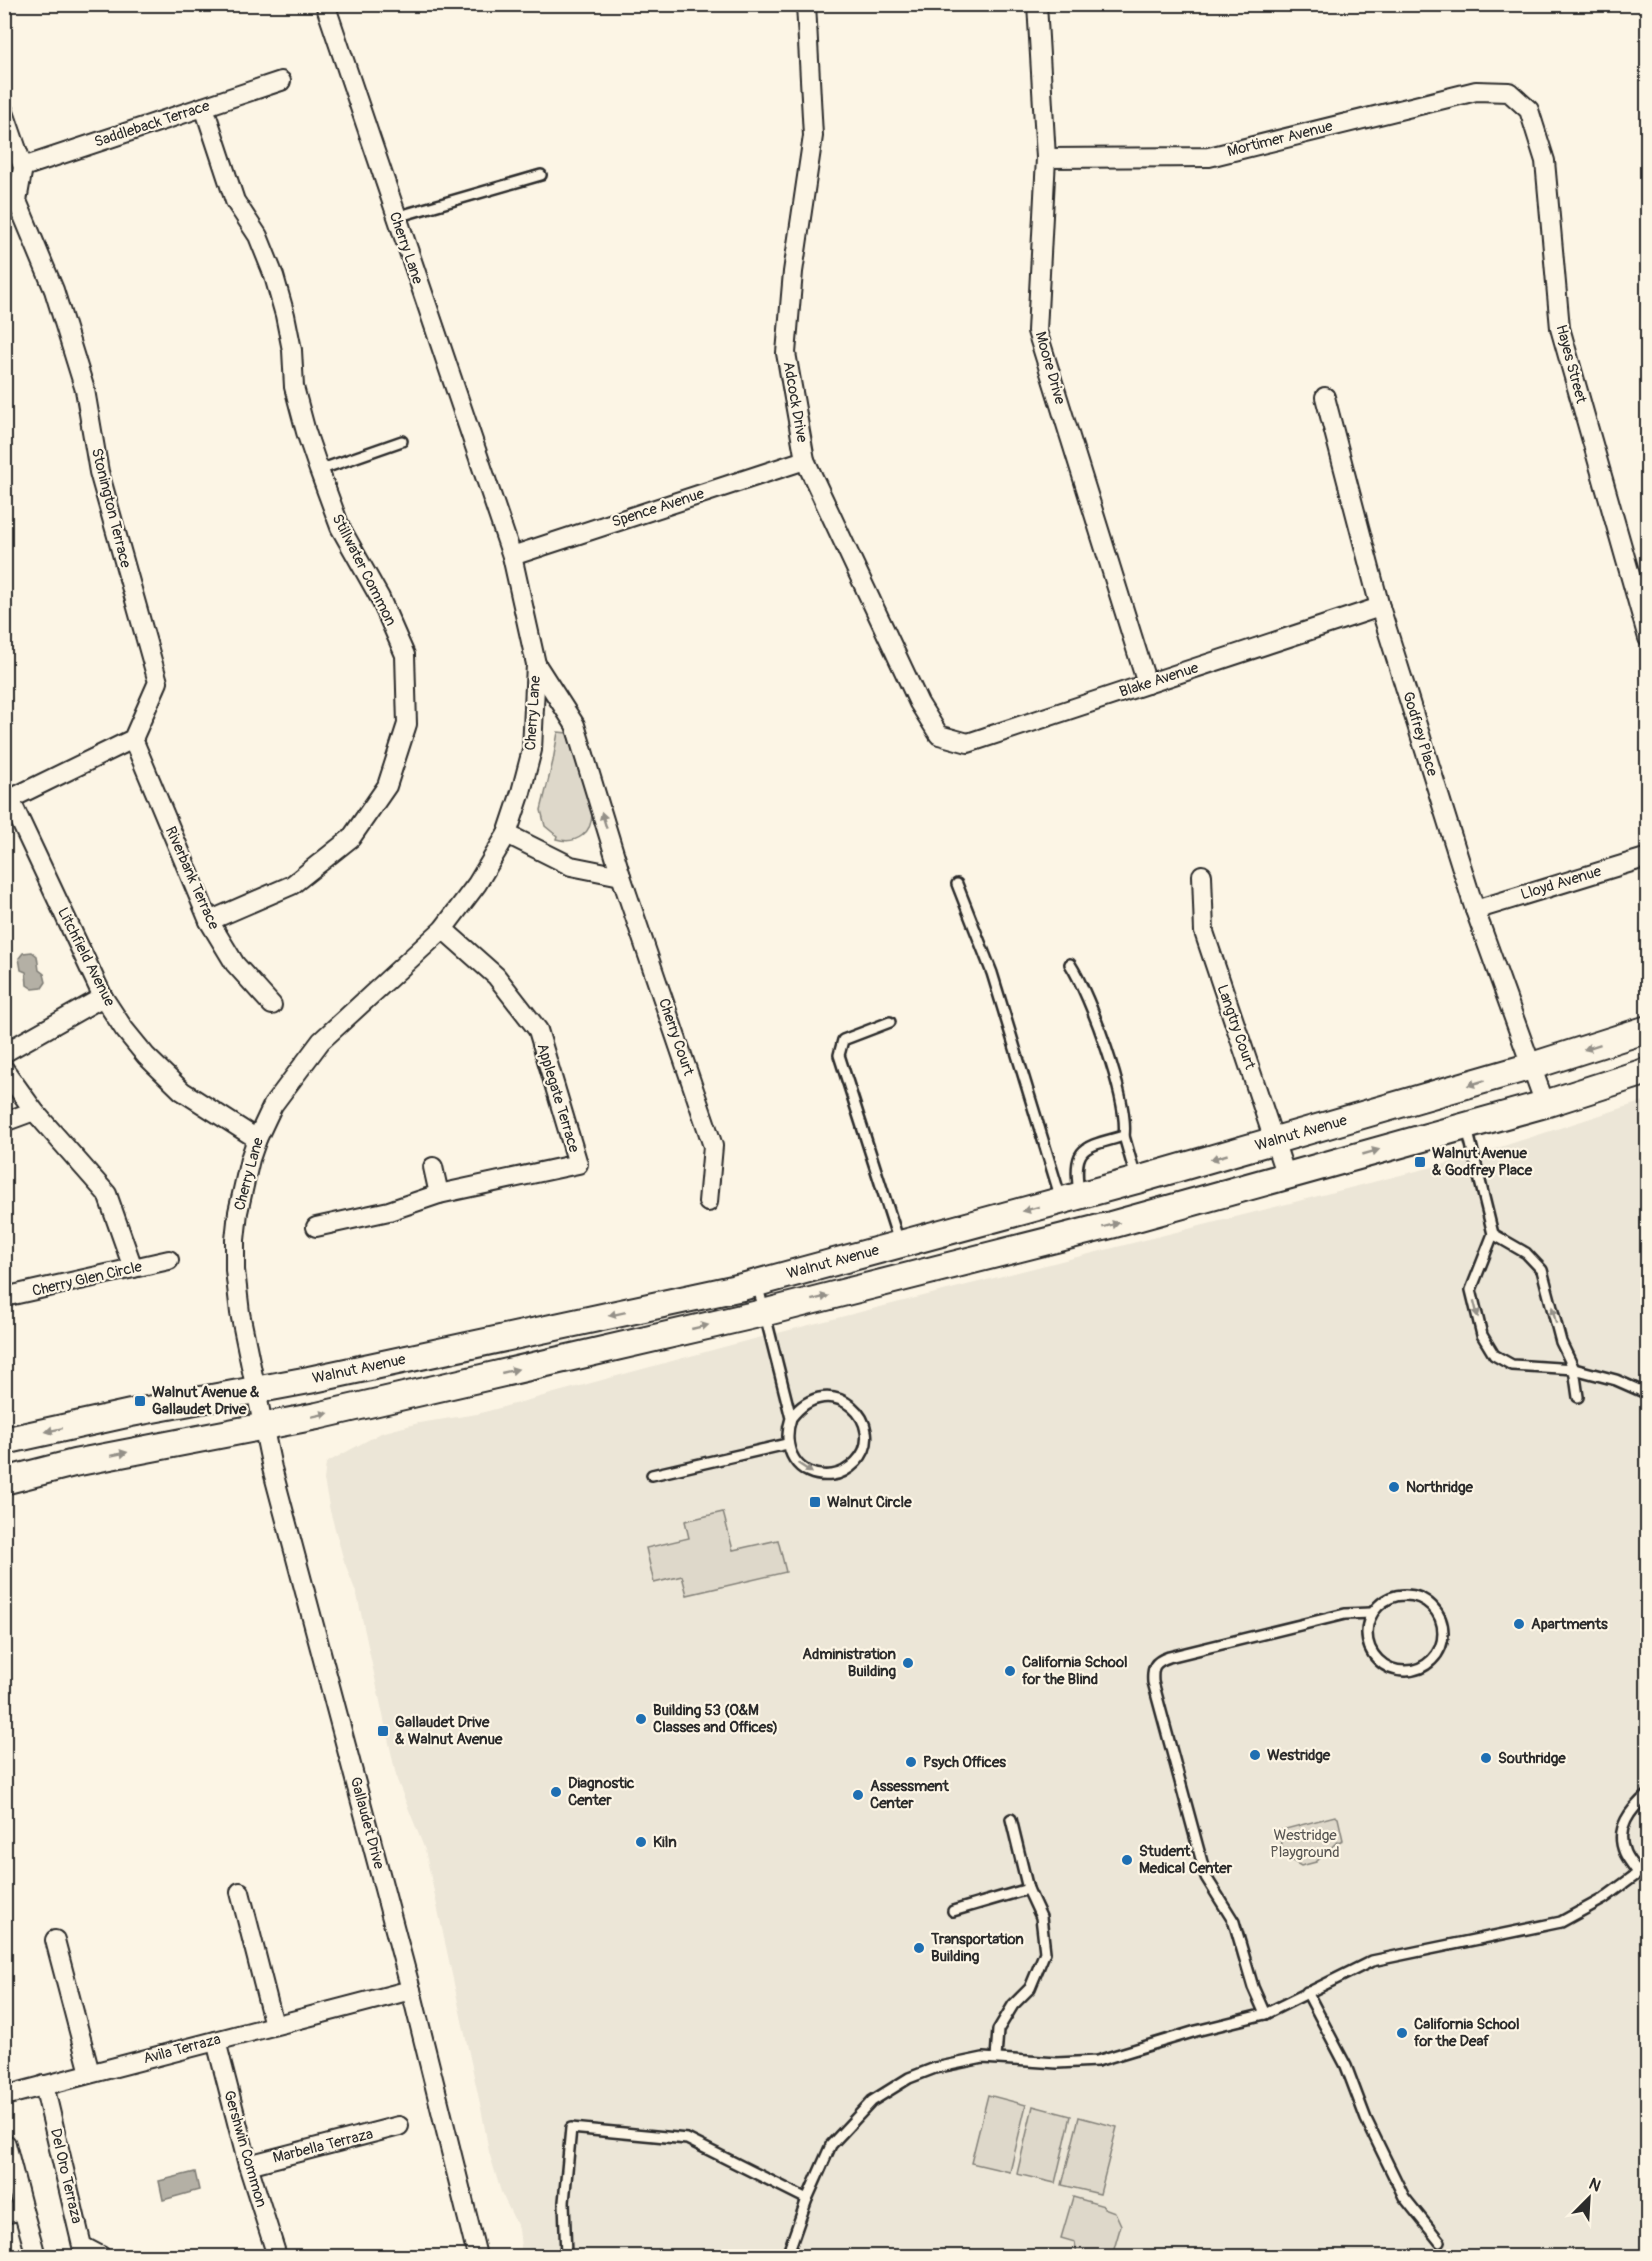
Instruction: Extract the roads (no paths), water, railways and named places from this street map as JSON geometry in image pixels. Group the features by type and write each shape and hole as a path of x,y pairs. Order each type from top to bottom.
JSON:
{"main road":[{"name":"Walnut Avenue","path":"4,1441 131,1413 255,1391 756,1283 1071,1199 1275,1141 1532,1066 1647,1029"},
{"name":"Walnut Avenue","path":"4,1481 74,1463 317,1416 763,1312 1111,1225 1545,1104 1647,1071"}],"street":[{"name":"Cherry Lane","path":"255,1391 240,1312 235,1270 235,1240 238,1212 257,1139 273,1106 321,1041 443,929 477,884 507,834 532,750 536,664 512,556 325,4"},
{"name":"Adcock Drive","path":"806,4 813,136 793,272 786,353 805,460 919,703 939,735"},
{"name":"Moore Drive","path":"1037,4 1046,158 1037,331 1147,684"},
{"name":"Saddleback Terrace","path":"23,167 281,81"},
{"name":"Mortimer Avenue","path":"1046,158 1209,157 1476,92 1509,92"},
{"name":"Hayes Street","path":"1509,92 1529,110 1545,161 1560,328 1647,638"},
{"name":"Stillwater Common","path":"204,107 235,201 258,236 274,276 292,350 294,387 319,470 340,527 380,598 405,655 407,724 387,786 351,838 292,885 209,921"},
{"name":"Stonington Terrace","path":"4,112 23,167 17,201 54,290 85,390 99,472 158,682 133,739"},
{"name":"Godfrey Place","path":"1325,397 1380,607 1475,910 1545,1104"},
{"name":"Spence Avenue","path":"512,556 805,460"},
{"name":"Blake Avenue","path":"939,735 968,743 1380,607"},
{"name":"Cherry Court","path":"536,664 575,726 621,876 713,1146 708,1202"},
{"path":"7,796 133,739"},
{"name":"Riverbank Terrace","path":"133,739 209,921 235,964 272,1005"},
{"name":"Litchfield Avenue","path":"7,796 103,997 124,1029 146,1056 182,1091 257,1139"},
{"path":"507,834 571,866 621,876"},
{"name":"Lloyd Avenue","path":"1475,910 1647,857"},
{"name":"Langtry Court","path":"1202,875 1204,932 1286,1176"},
{"name":"Applegate Terrace","path":"316,1227 389,1211 440,1194 578,1164 538,1030 496,976 443,929"},
{"path":"4,1053 103,997"},
{"path":"4,1069 34,1111 107,1194 133,1268"},
{"path":"4,1122 34,1111"},
{"path":"433,1167 440,1194"},
{"name":"Cherry Glen Circle","path":"4,1297 169,1260"},
{"name":"Gallaudet Drive","path":"255,1391 272,1468 411,1990 477,2256"},
{"path":"240,1892 274,2025"},
{"path":"55,1940 90,2073"},
{"name":"Avila Terraza","path":"4,2093 12,2094 411,1990"},
{"name":"Gershwin Common","path":"216,2041 248,2165 277,2256"},
{"name":"Del Oro Terraza","path":"44,2085 82,2246 101,2256"},
{"name":"Marbella Terraza","path":"248,2165 399,2126"},
{"path":"6,2145 36,2256"},
{"path":"4,2214 23,2210"}],"lane":[{"path":"396,217 541,175"},
{"path":"319,470 402,441"},
{"path":"957,884 992,973 1071,1199"},
{"path":"1070,964 1082,982 1116,1081 1125,1126 1124,1136 1137,1180"},
{"path":"890,1022 843,1040 839,1055 900,1245"},
{"path":"1466,1126 1493,1234 1471,1290 1482,1335 1494,1355 1512,1365 1574,1369 1616,1380 1647,1394"},
{"path":"1071,1199 1081,1152 1088,1146 1124,1136"},
{"path":"1493,1234 1526,1253 1542,1270 1561,1342 1574,1369 1578,1397"},
{"path":"756,1283 791,1418"},
{"path":"835,1397 847,1402 857,1411 866,1435 859,1460 849,1469 837,1474 824,1476 811,1473 800,1466 792,1456 787,1444 786,1431 791,1418 799,1407 810,1400 835,1397"},
{"path":"652,1475 787,1444"},
{"path":"1265,2014 1253,1987 1234,1922 1206,1877 1153,1682 1152,1669 1158,1660 1169,1657 1345,1614 1371,1613 1380,1603 1404,1594 1418,1596 1438,1613 1443,1625 1443,1638 1439,1651 1431,1661 1420,1668 1397,1671 1386,1666 1373,1653 1366,1637 1371,1613"},
{"path":"1638,1873 1624,1851 1623,1830 1628,1815 1647,1794"},
{"path":"996,2058 998,2030 1013,2005 1030,1988 1045,1952 1041,1917 1028,1890 1011,1819"},
{"path":"787,2256 807,2199 831,2145 873,2101 909,2078 963,2061 996,2058 1057,2063 1096,2061 1196,2031 1265,2014 1372,1961 1561,1922 1602,1899 1647,1866"},
{"path":"953,1911 1028,1890"},
{"path":"1307,1992 1346,2066 1366,2119 1404,2196 1440,2242"},
{"path":"566,2256 564,2202 571,2128 687,2139 807,2199"}],"place":[{"name":"Walnut Avenue & Godfrey Place","path":"1420,1162"},
{"name":"Walnut Avenue & Gallaudet Drive","path":"140,1401"},
{"name":"Northridge","path":"1394,1487"},
{"name":"Walnut Circle","path":"815,1502"},
{"name":"Apartments","path":"1519,1624"},
{"name":"Administration Building","path":"908,1663"},
{"name":"California School for the Blind","path":"1010,1671"},
{"name":"Building 53 (O&M Classes and Offices)","path":"641,1719"},
{"name":"Gallaudet Drive & Walnut Avenue","path":"383,1731"},
{"name":"Westridge","path":"1255,1755"},
{"name":"Southridge","path":"1486,1758"},
{"name":"Psych Offices","path":"911,1762"},
{"name":"Diagnostic Center","path":"556,1792"},
{"name":"Assessment Center","path":"858,1795"},
{"name":"Kiln","path":"641,1842"},
{"name":"Student Medical Center","path":"1127,1860"},
{"name":"Transportation Building","path":"919,1948"},
{"name":"California School for the Deaf","path":"1402,2033"}],"park label":[{"name":"Westridge Playground","path":"1305,1844"}]}
